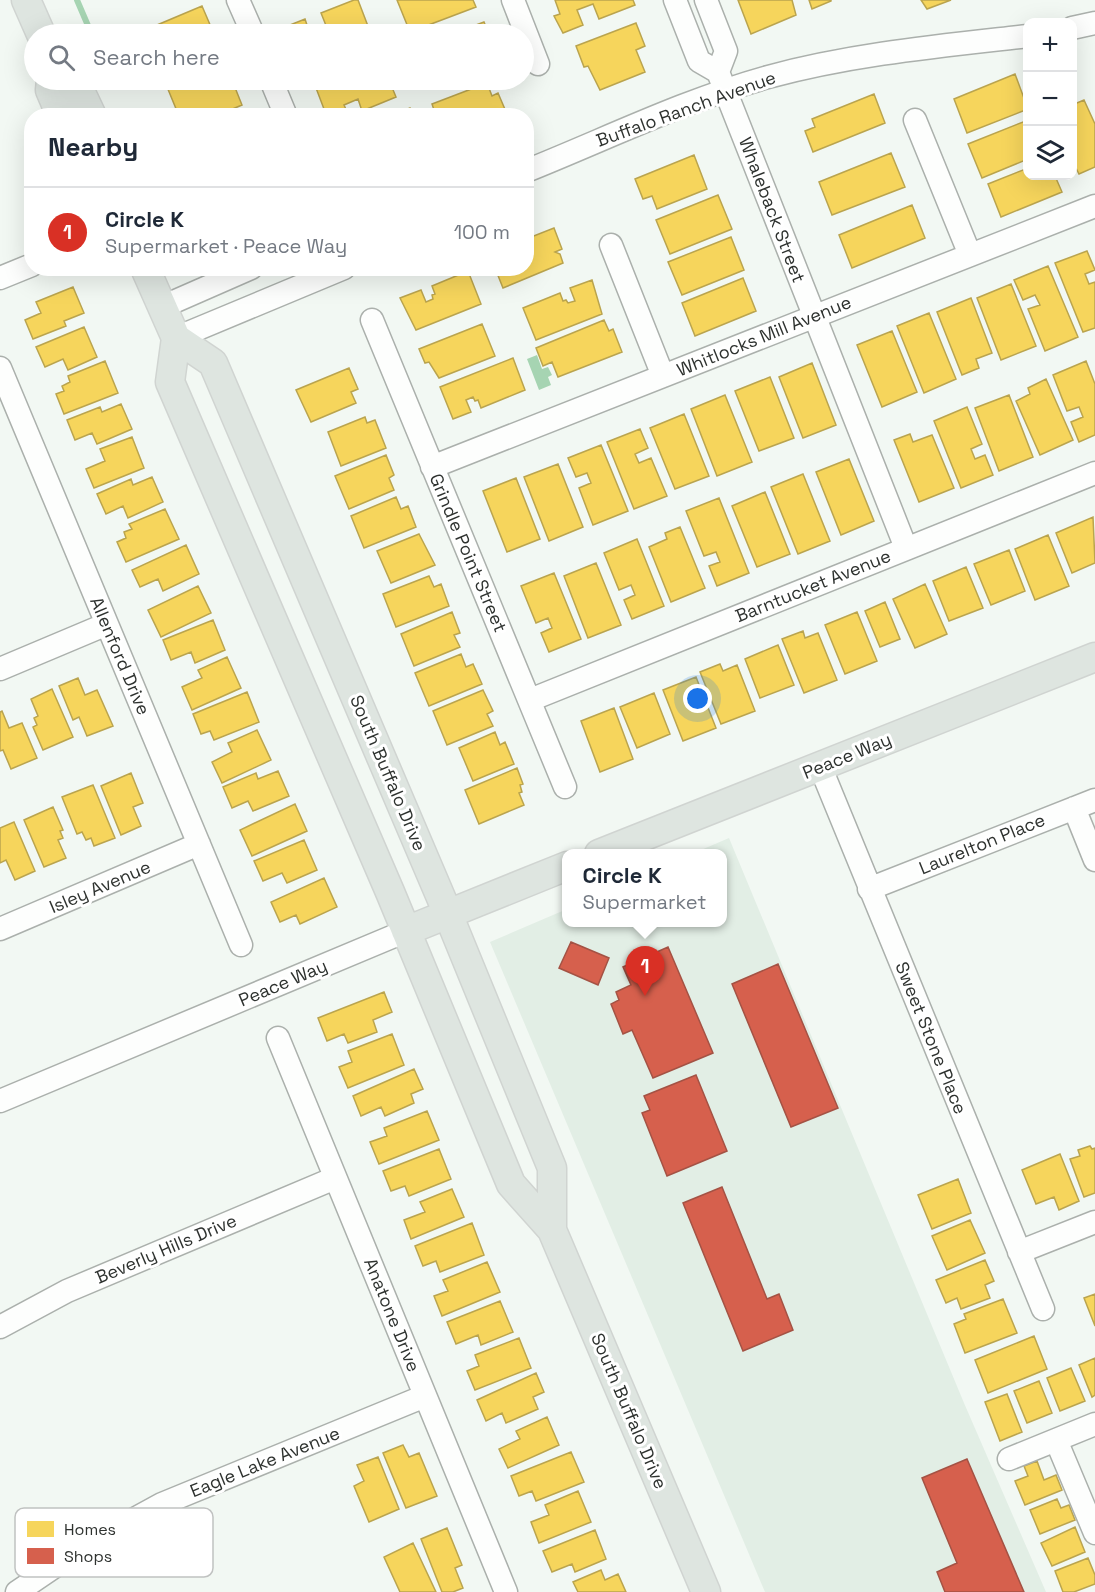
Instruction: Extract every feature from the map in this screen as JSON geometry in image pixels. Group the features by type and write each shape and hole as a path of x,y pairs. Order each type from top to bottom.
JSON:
{"main road":[{"path":"26,0 37,24"},
{"path":"50,90 58,108"},
{"path":"80,90 88,108"},
{"name":"South Buffalo Drive","path":"148,276 177,338 213,363 448,914 552,1168 552,1230"},
{"name":"South Buffalo Drive","path":"177,338 170,382 406,931 511,1184 552,1230 706,1592"},
{"name":"Peace Way","path":"612,849 1095,657"},
{"name":"Peace Way","path":"406,931 562,868"}],"street":[{"path":"513,0 522,24"},
{"name":"Whaleback Street","path":"675,0 699,62 722,82 906,548"},
{"path":"706,0 726,51 722,82"},
{"path":"245,2 250,24"},
{"path":"1077,27 1095,23"},
{"name":"Buffalo Ranch Avenue","path":"534,167 722,82 766,78 852,58 1023,37"},
{"path":"534,54 538,64"},
{"path":"275,90 283,108"},
{"path":"915,120 970,255"},
{"name":"Whitlocks Mill Avenue","path":"432,467 1095,206"},
{"path":"611,245 663,376"},
{"path":"0,278 24,268"},
{"path":"162,307 233,276"},
{"path":"177,338 325,276"},
{"name":"Grindle Point Street","path":"372,320 565,787"},
{"name":"Allenford Drive","path":"0,368 241,945"},
{"name":"Barntucket Avenue","path":"530,700 1095,473"},
{"path":"0,669 107,624"},
{"name":"Sweet Stone Place","path":"820,766 1043,1310"},
{"name":"Laurelton Place","path":"869,889 1095,800"},
{"path":"1074,808 1095,860"},
{"name":"Isley Avenue","path":"0,929 199,844"},
{"name":"Peace Way","path":"0,1101 406,931"},
{"name":"Anatone Drive","path":"278,1038 506,1592"},
{"name":"Beverly Hills Drive","path":"0,1327 67,1291 335,1178"},
{"path":"1019,1252 1095,1222"},
{"name":"Eagle Lake Avenue","path":"155,1508 425,1396"},
{"path":"1009,1459 1095,1424"},
{"path":"1056,1440 1095,1533"},
{"name":"Eagle Lake Avenue","path":"17,1592 39,1577"}],"shaded area":[{"path":"537,355 542,369 548,367 552,375 548,377 551,385 539,390 527,359"},
{"path":"729,838 964,1403 1046,1592 765,1592 490,942 562,911 562,927 727,927 727,849 703,849"}],"building: Homes":[{"path":"358,0 367,24 325,24 321,13"},
{"path":"397,0 473,0 476,7 431,24 407,24"},
{"path":"555,0 633,0 635,5 599,19 593,4 577,10 583,25 563,33 554,16 560,14"},
{"path":"738,0 792,0 796,15 751,34"},
{"path":"809,0 831,0 831,1 812,9"},
{"path":"921,0 951,0 927,9"},
{"path":"202,6 210,24 159,24"},
{"path":"305,19 307,24 292,24"},
{"path":"636,23 645,46 636,50 645,72 600,90 588,66 584,67 576,46"},
{"path":"1015,74 1023,96 1023,111 967,133 954,99"},
{"path":"168,90 236,90 242,105 235,108 176,108"},
{"path":"317,90 393,90 396,97 369,108 361,108 358,99 344,105 345,108 324,108"},
{"path":"469,90 490,90 492,96 498,93 504,108 433,108 432,104"},
{"path":"874,94 885,123 813,152 805,131 815,127 812,119"},
{"path":"1084,100 1095,124 1095,167 1079,174 1077,170 1077,103"},
{"path":"1023,122 1023,161 982,178 968,144"},
{"path":"891,153 905,187 832,215 819,182"},
{"path":"694,155 707,189 657,209 652,196 643,199 635,179"},
{"path":"1023,170 1023,180 1057,180 1062,192 1001,217 988,184"},
{"path":"718,195 732,229 670,254 656,220"},
{"path":"912,205 925,238 852,268 839,235"},
{"path":"554,228 562,249 555,252 560,254 563,263 534,275 534,236"},
{"path":"731,237 744,270 682,295 668,262"},
{"path":"1087,251 1095,270 1085,274 1089,284 1095,282 1095,328 1083,332 1055,263"},
{"path":"1048,266 1078,337 1045,351 1028,309 1040,305 1035,295 1023,300 1014,280"},
{"path":"456,276 470,276 481,304 416,330 400,298 421,290 426,302 433,299 432,295 435,294 432,286"},
{"path":"498,276 532,276 503,288"},
{"path":"743,278 756,311 695,336 682,303"},
{"path":"592,280 602,314 536,340 523,308 560,293 563,301 566,300 568,303 575,301 570,288"},
{"path":"1011,284 1036,346 1001,360 977,298"},
{"path":"73,287 84,313 64,321 66,326 33,339 25,320 41,313 36,302"},
{"path":"971,298 992,353 976,359 979,368 962,375 937,312"},
{"path":"929,313 956,379 924,393 897,326"},
{"path":"604,320 609,331 613,329 622,352 558,377 552,362 543,366 536,348"},
{"path":"482,324 495,356 439,378 429,362 425,363 419,349"},
{"path":"84,327 97,357 68,370 63,359 45,367 36,347"},
{"path":"892,331 917,392 882,407 857,345"},
{"path":"513,358 525,390 481,408 478,400 475,401 473,397 466,400 471,412 453,419 440,387"},
{"path":"105,361 118,393 64,414 56,394 64,391 62,386 70,382 68,376"},
{"path":"1086,361 1095,384 1095,435 1079,442 1071,422 1083,417 1079,407 1067,411 1053,375"},
{"path":"812,363 836,425 803,438 779,377"},
{"path":"349,368 358,389 351,392 356,403 311,422 296,390"},
{"path":"770,377 794,438 759,451 735,391"},
{"path":"1046,379 1073,440 1040,455 1016,401 1030,394 1028,388"},
{"path":"725,395 752,462 717,476 691,409"},
{"path":"1009,395 1033,457 999,471 975,408"},
{"path":"121,404 132,429 97,444 92,433 75,440 67,420 100,407 102,412"},
{"path":"967,407 982,444 971,449 975,459 985,455 993,475 961,488 934,421"},
{"path":"684,414 709,476 675,489 650,428"},
{"path":"365,417 367,423 375,420 386,448 341,466 328,432"},
{"path":"640,429 648,448 635,454 639,463 651,458 667,496 634,509 607,442"},
{"path":"910,434 913,442 932,435 954,488 919,502 894,440"},
{"path":"132,437 144,468 94,488 86,469 105,461 100,449"},
{"path":"601,445 628,511 593,525 579,488 591,483 587,473 576,477 568,458"},
{"path":"386,455 394,475 389,478 394,490 349,509 335,476"},
{"path":"849,459 874,521 841,535 816,472"},
{"path":"558,464 583,527 549,541 524,477"},
{"path":"803,474 830,541 798,554 771,487"},
{"path":"152,477 163,502 128,518 123,506 106,514 97,494 131,479 133,485"},
{"path":"516,478 540,539 507,552 483,491"},
{"path":"765,492 790,554 757,567 732,506"},
{"path":"396,497 401,509 408,506 416,527 364,548 351,516"},
{"path":"719,498 749,573 717,586 709,566 720,562 716,552 704,556 686,511"},
{"path":"165,509 179,539 126,562 117,542 126,538 124,532 132,529 129,524"},
{"path":"1093,517 1095,563 1072,573 1056,533"},
{"path":"680,527 705,588 671,602 649,547 667,539 665,533"},
{"path":"419,534 435,565 391,583 377,551"},
{"path":"1048,535 1069,586 1035,600 1015,549"},
{"path":"637,539 664,606 632,619 624,600 635,595 631,585 619,590 604,553"},
{"path":"186,545 199,574 163,591 158,579 140,587 132,570"},
{"path":"1009,550 1025,591 991,605 974,564"},
{"path":"596,563 621,625 588,638 564,576"},
{"path":"966,567 983,608 949,621 933,581"},
{"path":"554,573 581,639 549,652 541,633 552,628 548,618 536,623 521,586"},
{"path":"429,576 434,587 441,584 449,606 396,627 383,594"},
{"path":"925,584 947,634 915,648 893,599"},
{"path":"198,586 211,613 161,637 148,610"},
{"path":"885,602 900,639 880,647 865,611"},
{"path":"452,612 460,633 454,635 460,647 414,666 401,634"},
{"path":"857,612 877,661 845,674 825,625"},
{"path":"213,620 225,650 195,663 191,652 171,660 163,640"},
{"path":"803,631 805,638 818,633 837,680 804,693 782,639"},
{"path":"778,645 794,685 760,698 745,659"},
{"path":"461,654 466,667 473,664 482,684 429,706 415,673"},
{"path":"227,657 241,688 192,710 182,687 202,678 198,670"},
{"path":"720,664 723,671 737,665 755,711 721,724 700,672"},
{"path":"696,677 716,728 683,741 663,690"},
{"path":"78,678 85,695 97,690 113,726 87,736 79,717 73,720 59,686"},
{"path":"52,689 73,737 43,750 33,727 37,725 34,718 38,716 31,699"},
{"path":"483,690 493,711 487,714 493,726 447,745 433,711"},
{"path":"247,692 259,722 214,740 210,731 201,734 193,714"},
{"path":"654,693 670,734 637,748 620,707"},
{"path":"614,708 633,759 600,772 581,721"},
{"path":"2,711 9,728 22,723 37,758 11,769 3,750 0,751 0,712"},
{"path":"257,730 271,760 222,783 212,762 232,752 228,743"},
{"path":"495,732 500,745 505,742 514,764 473,781 459,748"},
{"path":"517,768 523,784 520,785 522,792 519,793 524,805 479,824 465,790"},
{"path":"278,771 289,796 253,811 248,801 232,808 223,787 256,773 258,779"},
{"path":"131,773 143,803 133,807 141,826 121,835 101,786"},
{"path":"93,785 115,838 94,846 91,838 86,840 82,832 77,834 62,797"},
{"path":"295,804 307,831 252,856 240,830"},
{"path":"53,807 63,830 60,831 63,838 58,840 66,858 44,867 24,820"},
{"path":"14,822 35,871 15,880 6,860 0,863 0,828"},
{"path":"304,840 317,870 287,883 282,873 263,881 254,861"},
{"path":"324,878 337,907 300,924 296,915 280,922 271,902"},
{"path":"384,992 392,1012 373,1020 377,1032 348,1043 344,1034 327,1041 318,1018"},
{"path":"392,1034 404,1065 348,1088 339,1067 352,1062 348,1051"},
{"path":"414,1069 423,1089 411,1094 414,1103 385,1116 381,1107 361,1116 353,1096"},
{"path":"427,1111 439,1140 379,1164 370,1142 387,1136 384,1128"},
{"path":"1090,1146 1092,1149 1095,1148 1095,1193 1084,1197 1070,1159 1080,1156 1078,1150"},
{"path":"439,1149 451,1179 409,1196 405,1186 391,1191 383,1171"},
{"path":"1060,1154 1079,1201 1059,1210 1054,1197 1036,1204 1022,1170"},
{"path":"958,1179 971,1213 932,1229 918,1195"},
{"path":"452,1189 464,1217 411,1239 404,1220 425,1212 420,1202"},
{"path":"970,1220 985,1253 947,1270 932,1236"},
{"path":"472,1223 484,1255 440,1272 436,1261 423,1266 415,1246"},
{"path":"985,1260 994,1281 985,1285 990,1298 961,1309 957,1298 946,1303 936,1280"},
{"path":"487,1262 500,1292 442,1316 434,1296 448,1291 443,1280"},
{"path":"1095,1294 1095,1326 1084,1298"},
{"path":"1003,1299 1017,1333 965,1353 954,1324 966,1319 964,1314"},
{"path":"500,1301 513,1332 481,1345 478,1335 456,1344 447,1322"},
{"path":"1034,1336 1047,1369 988,1393 975,1360"},
{"path":"519,1338 531,1368 475,1390 467,1371 479,1366 475,1355"},
{"path":"1095,1358 1095,1395 1092,1397 1079,1365"},
{"path":"1071,1368 1085,1401 1060,1411 1047,1378"},
{"path":"536,1373 544,1392 533,1397 538,1409 506,1423 502,1413 486,1421 477,1400"},
{"path":"1039,1381 1052,1413 1027,1423 1014,1391"},
{"path":"1007,1394 1022,1432 1000,1441 985,1402"},
{"path":"547,1417 559,1445 508,1468 499,1449 520,1439 516,1431"},
{"path":"403,1445 409,1457 419,1453 437,1496 406,1508 383,1453"},
{"path":"571,1452 584,1482 536,1501 532,1491 519,1496 511,1476"},
{"path":"378,1457 399,1509 369,1522 354,1486 364,1481 357,1465"},
{"path":"1037,1461 1044,1480 1056,1475 1062,1490 1025,1505 1015,1481 1028,1476 1024,1466"},
{"path":"578,1491 591,1522 539,1543 531,1522 549,1515 545,1505"},
{"path":"1057,1499 1061,1508 1069,1505 1075,1520 1040,1534 1030,1510"},
{"path":"1075,1527 1085,1552 1052,1566 1041,1543"},
{"path":"447,1528 462,1565 455,1568 463,1588 453,1592 442,1592 421,1539"},
{"path":"595,1530 606,1559 575,1572 572,1564 552,1572 543,1551"},
{"path":"413,1543 436,1592 400,1592 384,1557"},
{"path":"1088,1558 1095,1575 1095,1584 1074,1592 1063,1592 1055,1571"},
{"path":"601,1570 605,1580 618,1574 626,1592 578,1592 573,1582"}],"building: Shops":[{"path":"571,942 609,958 598,985 559,968"},
{"path":"668,947 713,1053 653,1078 632,1030 623,1034 611,1004 619,1000 616,992 631,985 623,967"},
{"path":"778,964 838,1108 791,1127 732,984"},
{"path":"696,1075 727,1151 667,1176 642,1113 650,1110 644,1096"},
{"path":"722,1187 767,1299 779,1294 793,1330 743,1351 683,1203"},
{"path":"967,1459 1024,1592 945,1592 937,1572 957,1563 922,1478"}],"waterway":[{"path":"77,0 87,24"}],"place":[{"name":"Circle K","path":"645,996"}]}
